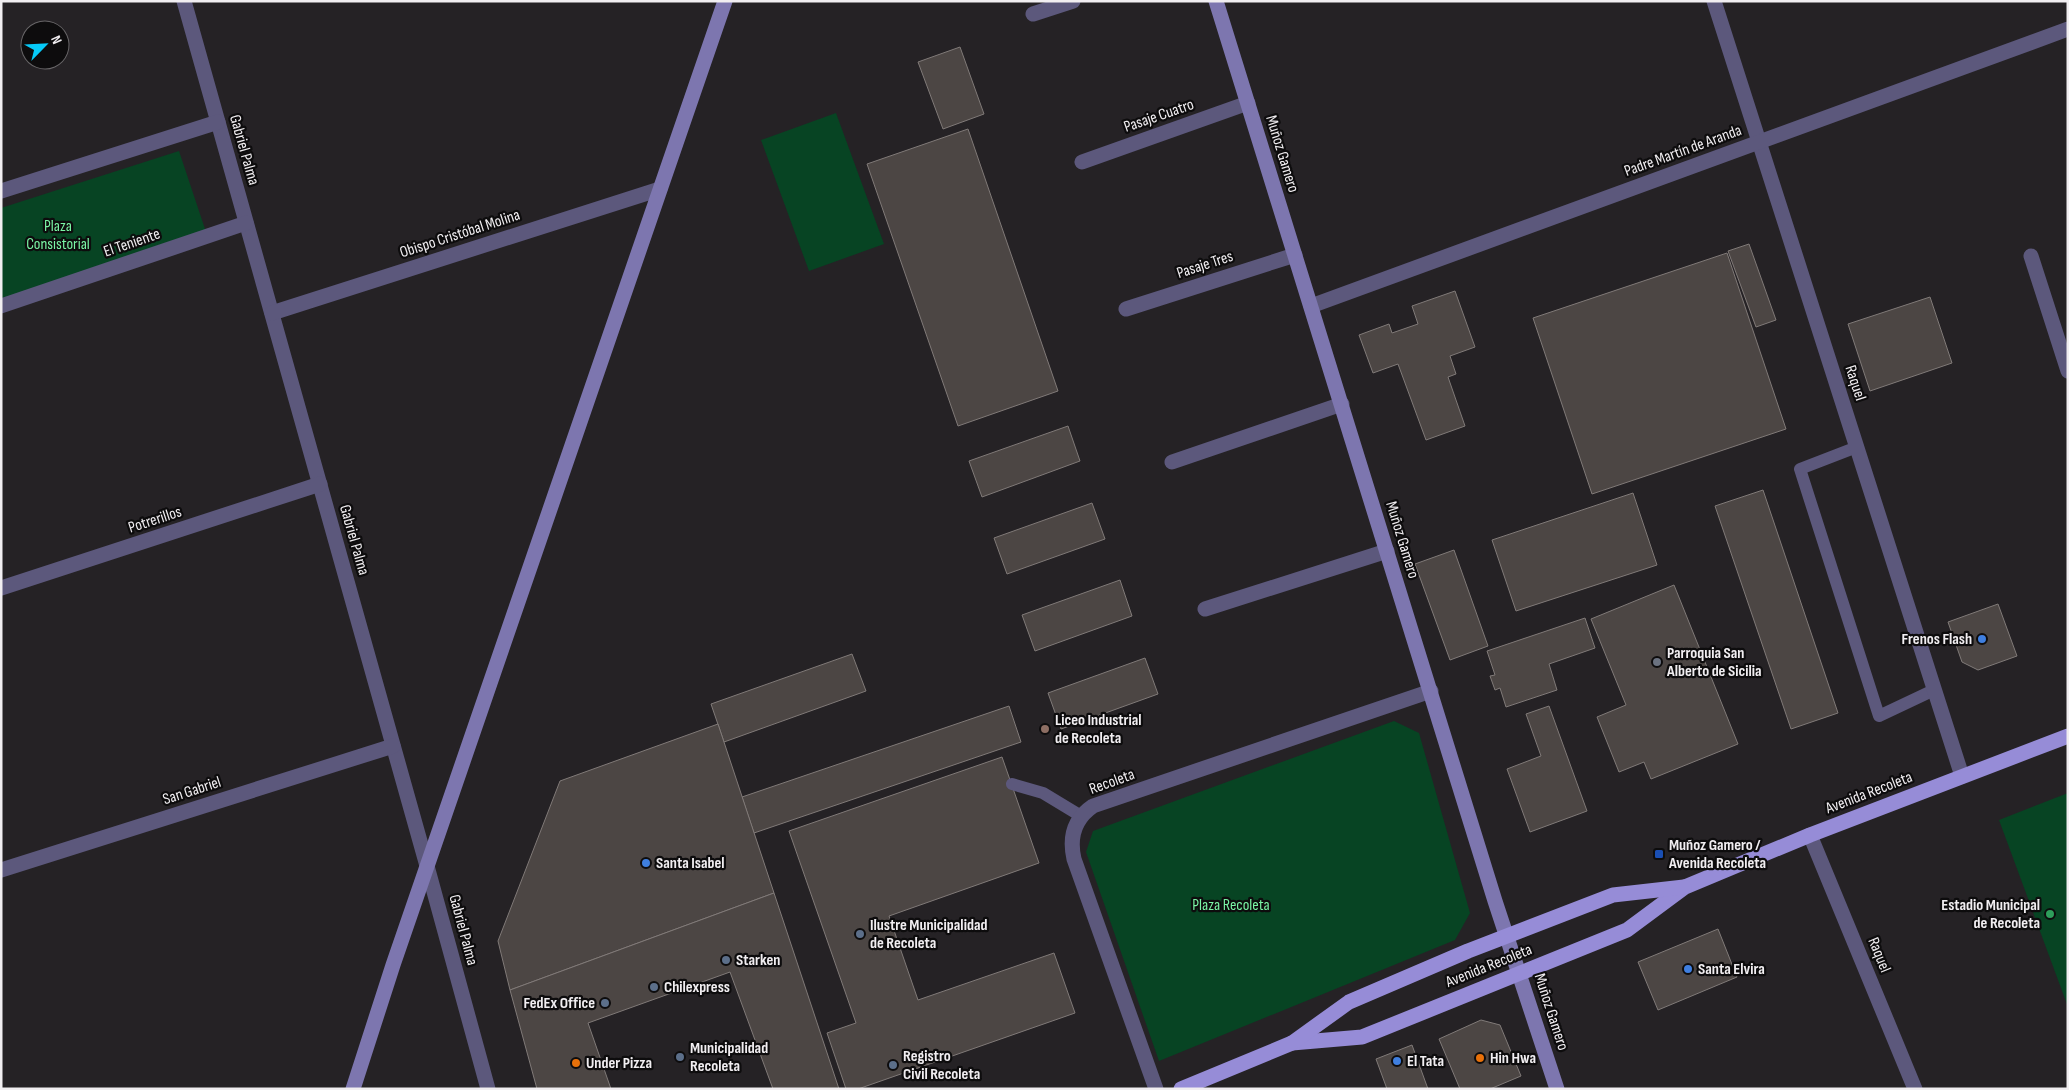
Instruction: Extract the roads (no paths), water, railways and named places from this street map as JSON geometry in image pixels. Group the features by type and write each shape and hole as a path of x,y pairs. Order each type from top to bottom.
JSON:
{"main road":[{"name":"Avenida Recoleta","path":"1292,1043 1362,1037 1627,930 1686,887 1810,835 2068,736"},
{"name":"Avenida Recoleta","path":"1181,1089 1292,1043 1349,1002 1507,936 1613,895 1686,887"}],"street":[{"name":"Gabriel Palma","path":"184,1 488,1089"},
{"path":"353,1089 427,866 725,1"},
{"path":"1033,14 1073,1"},
{"name":"Muñoz Gamero","path":"1216,1 1507,936 1557,1089"},
{"name":"Raquel","path":"1714,1 1962,776"},
{"name":"Padre Martín de Aranda","path":"1311,306 2068,29"},
{"name":"Pasaje Cuatro","path":"1082,162 1248,104"},
{"path":"1,191 218,122"},
{"name":"Obispo Cristóbal Molina","path":"272,313 660,189"},
{"name":"El Teniente","path":"1,306 246,223"},
{"name":"Pasaje Tres","path":"1126,309 1295,255"},
{"path":"2031,256 2068,370"},
{"path":"1172,462 1342,404"},
{"name":"Potrerillos","path":"1,588 320,484"},
{"path":"1205,609 1387,551"},
{"name":"Recoleta","path":"1156,1089 1074,859 1071,839 1073,830 1081,816 1093,806 1104,802 1431,691"},
{"name":"San Gabriel","path":"1,870 393,746"},
{"name":"Raquel","path":"1810,835 1915,1089"}],"lane":[{"path":"1857,447 1800,469 1879,716 1934,690"},
{"path":"1012,784 1043,793 1081,816"}],"place":[{"name":"Frenos Flash","path":"1982,639"},
{"name":"Parroquia San Alberto de Sicilia","path":"1657,662"},
{"name":"Liceo Industrial de Recoleta","path":"1045,729"},
{"name":"Muñoz Gamero / Avenida Recoleta","path":"1659,854"},
{"name":"Santa Isabel","path":"646,863"},
{"name":"Estadio Municipal de Recoleta","path":"2050,914"},
{"name":"Ilustre Municipalidad de Recoleta","path":"860,934"},
{"name":"Starken","path":"726,960"},
{"name":"Santa Elvira","path":"1688,969"},
{"name":"Chilexpress","path":"654,987"},
{"name":"FedEx Office","path":"605,1003"},
{"name":"Municipalidad Recoleta","path":"680,1057"},
{"name":"Hin Hwa","path":"1480,1058"},
{"name":"El Tata","path":"1397,1061"},
{"name":"Under Pizza","path":"576,1063"},
{"name":"Registro Civil Recoleta","path":"893,1065"}],"park label":[{"name":"Plaza Consistorial","path":"58,235"},
{"name":"Plaza Recoleta","path":"1231,905"}]}
